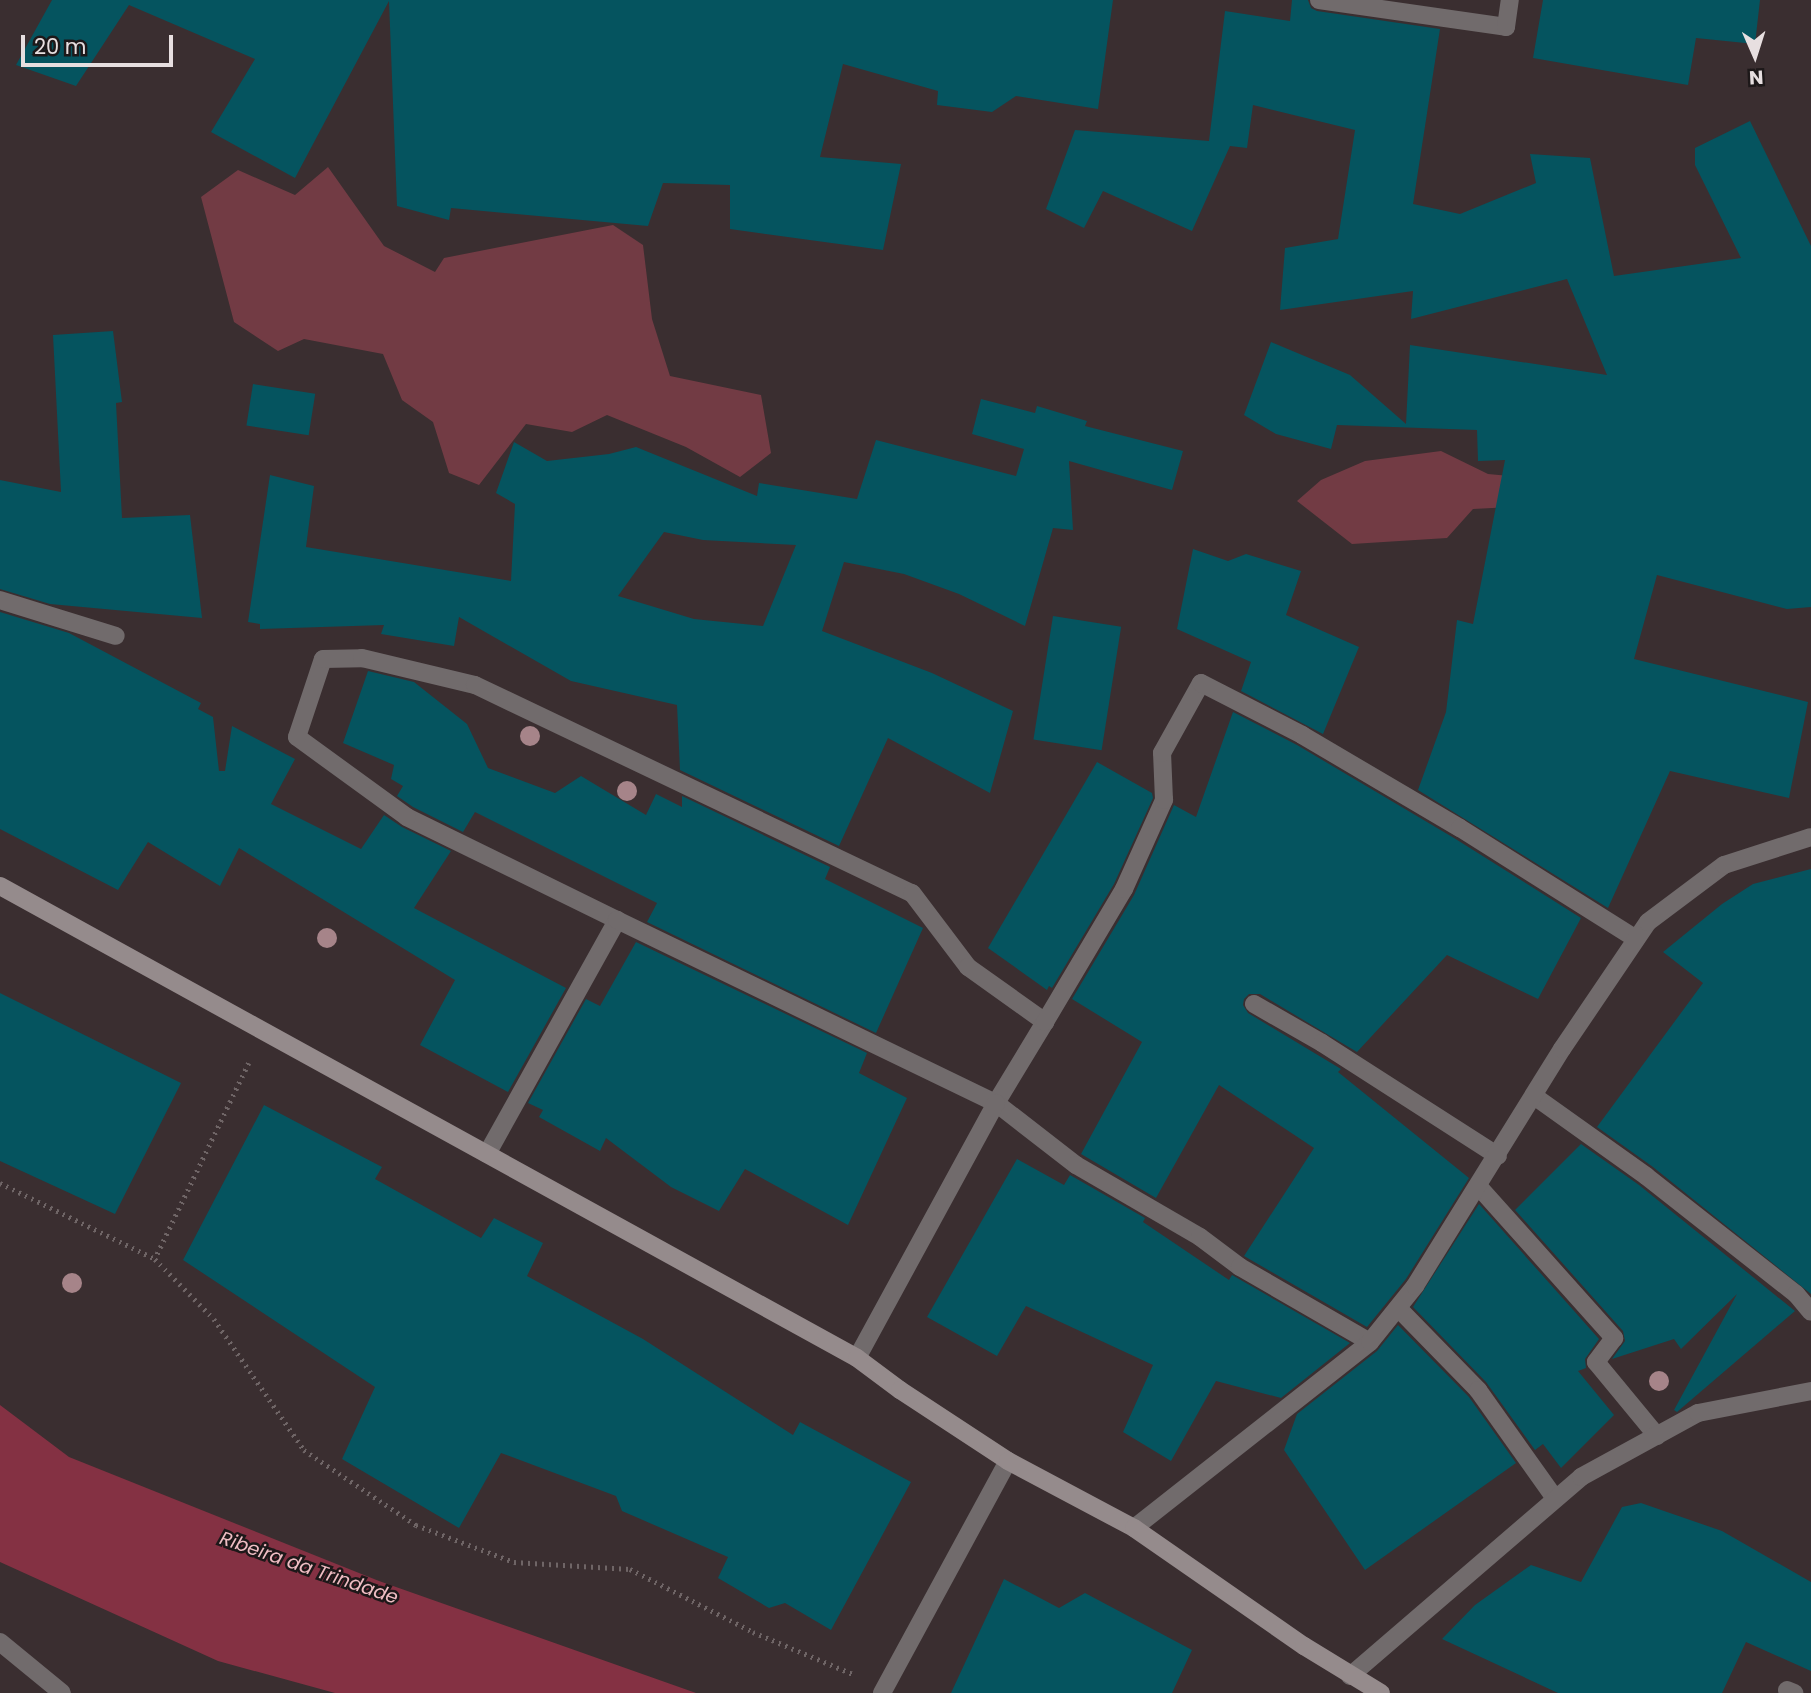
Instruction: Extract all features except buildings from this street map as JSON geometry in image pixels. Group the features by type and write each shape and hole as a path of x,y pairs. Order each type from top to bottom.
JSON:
{"street":[{"path":"1319,0 1506,27 1510,0"},
{"path":"0,600 116,636"},
{"path":"1045,1022 968,967 912,893 475,685 362,658 323,659 297,737 407,817 996,1103 1076,1165 1200,1237 1240,1267 1370,1342"},
{"path":"857,1358 996,1103 1124,889 1164,800 1162,753 1201,683 1302,735 1449,821 1636,939"},
{"path":"1134,1528 1370,1342 1398,1308 1479,1187 1534,1096 1648,922 1724,866 1811,837"},
{"path":"0,886 857,1358 900,1390 1008,1461 1134,1528 1350,1676 1381,1693"},
{"path":"487,1154 617,920"},
{"path":"1254,1004 1322,1043 1498,1156"},
{"path":"1534,1096 1646,1176 1796,1294 1811,1312"},
{"path":"1479,1187 1615,1338 1596,1362 1657,1436"},
{"path":"1398,1308 1478,1390 1554,1497"},
{"path":"1350,1676 1554,1497 1581,1477 1698,1413 1811,1391"},
{"path":"883,1690 1008,1461"},
{"path":"0,1642 51,1689"}],"path":[{"path":"155,1259 264,1031"},
{"path":"0,1183 155,1259 214,1319 304,1450 416,1525 514,1562 630,1569 753,1632 883,1690"}],"shaded area":[{"path":"328,167 384,246 435,272 444,258 613,225 643,245 652,319 670,376 761,395 771,453 740,477 686,447 607,415 572,432 526,424 479,485 449,473 433,422 402,400 383,354 304,339 278,351 234,322 201,197 238,170 295,195"},
{"path":"1441,451 1488,474 1553,480 1533,506 1473,509 1447,538 1352,544 1297,501 1321,480 1365,461"}],"water":[{"name":"Ribeira da Trindade","path":"0,1405 69,1457 379,1581 696,1693 335,1693 218,1661 0,1562"}]}
